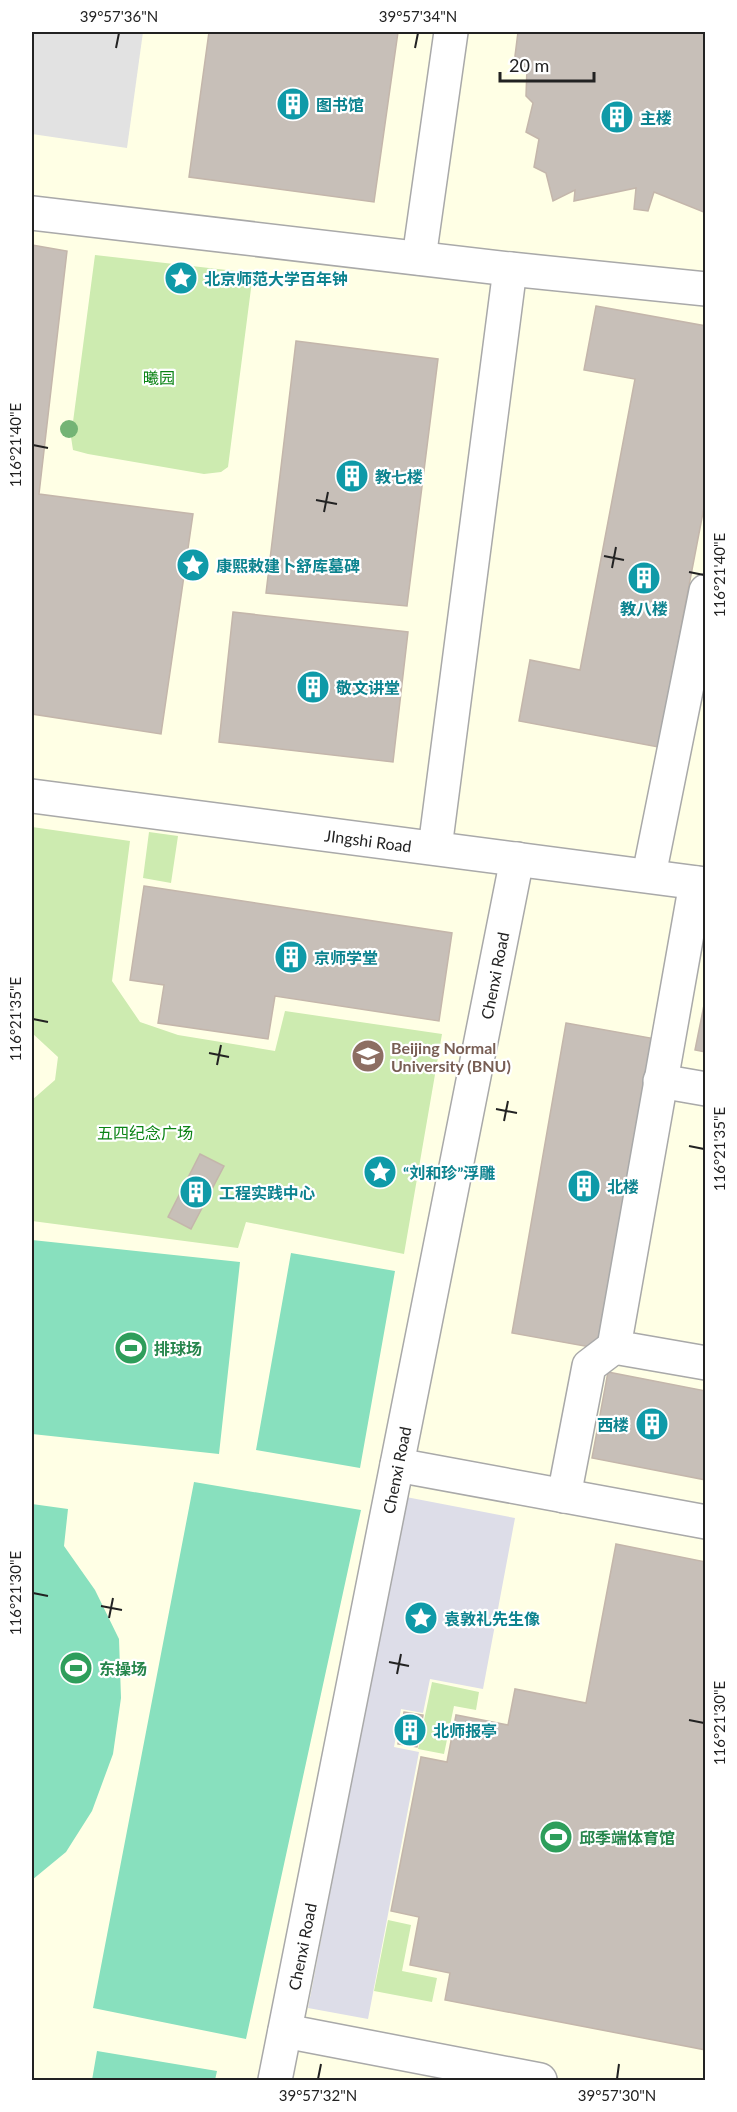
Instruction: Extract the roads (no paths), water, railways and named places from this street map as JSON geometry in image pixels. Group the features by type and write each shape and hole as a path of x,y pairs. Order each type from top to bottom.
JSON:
{"street":[{"path":"419,258 451,32"},
{"path":"32,213 510,269 705,289"},
{"path":"435,848 510,269"},
{"path":"649,875 705,591"},
{"name":"JIngshi Road","path":"32,796 701,883"},
{"name":"Chenxi Road","path":"275,2080 517,859"},
{"path":"564,1496 589,1366 614,1347 660,1081 701,883"},
{"path":"660,1081 705,1089"},
{"path":"614,1347 705,1364"},
{"path":"397,1465 705,1522"},
{"path":"285,2031 482,2075 540,2080"}],"place":[{"name":"图书馆","path":"293,104"},
{"name":"主楼","path":"617,117"},
{"name":"北京师范大学百年钟","path":"181,278"},
{"name":"教七楼","path":"352,476"},
{"name":"康熙敕建卜舒库墓碑","path":"193,565"},
{"name":"教八楼","path":"644,578"},
{"name":"敬文讲堂","path":"313,687"},
{"name":"京师学堂","path":"291,957"},
{"name":"Beijing Normal University (BNU)","path":"368,1056"},
{"name":"“刘和珍”浮雕","path":"380,1172"},
{"name":"北楼","path":"584,1186"},
{"name":"工程实践中心","path":"196,1192"},
{"name":"排球场","path":"131,1348"},
{"name":"西楼","path":"652,1424"},
{"name":"袁敦礼先生像","path":"421,1618"},
{"name":"东操场","path":"76,1668"},
{"name":"北师报亭","path":"410,1730"},
{"name":"邱季端体育馆","path":"556,1837"}],"park label":[{"name":"曦园","path":"159,377"},
{"name":"五四纪念广场","path":"145,1132"}]}
